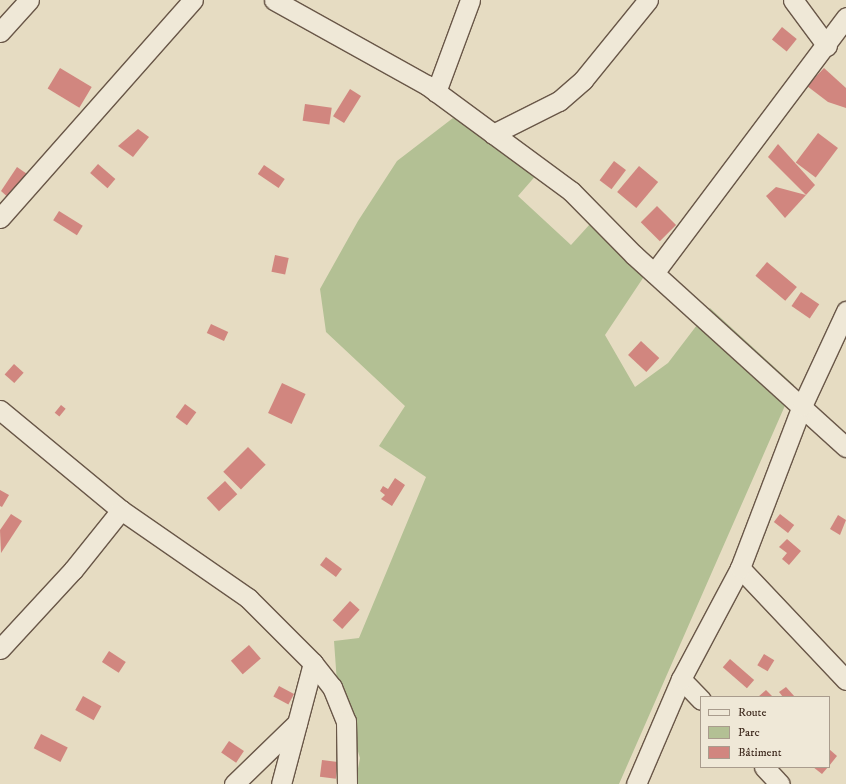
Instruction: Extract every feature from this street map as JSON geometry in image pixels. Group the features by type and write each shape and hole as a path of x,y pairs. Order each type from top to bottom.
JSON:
{"street":[{"path":"0,32 29,0"},
{"path":"0,218 193,0"},
{"path":"274,0 436,92 571,190 654,273 846,447"},
{"path":"436,92 470,0"},
{"path":"493,134 559,101 607,55 648,0"},
{"path":"793,0 827,46"},
{"path":"654,273 827,46 846,17"},
{"path":"636,784 681,680 740,568 802,406 846,311"},
{"path":"0,410 121,510 248,598 313,664 332,688 346,721 347,784"},
{"path":"0,649 72,570 121,510"},
{"path":"740,568 846,680"},
{"path":"282,784 313,664"},
{"path":"681,680 700,699"},
{"path":"234,784 297,723"},
{"path":"765,768 780,784"}],"green space":[{"path":"453,118 534,154 545,165 518,196 571,245 600,213 653,263 605,335 635,387 668,363 710,308 794,385 619,784 355,784 360,758 337,683 334,641 359,638 426,477 379,446 405,406 326,332 320,289 358,221 397,161"}],"building":[{"path":"782,27 797,39 787,51 772,39"},
{"path":"60,68 92,87 79,108 48,89"},
{"path":"824,68 846,88 846,108 828,102 807,86"},
{"path":"350,89 361,96 344,123 333,116"},
{"path":"305,104 332,108 329,125 303,121"},
{"path":"138,129 149,137 133,157 118,146"},
{"path":"818,133 838,148 816,178 796,163"},
{"path":"778,144 815,185 806,195 768,157"},
{"path":"614,161 626,170 612,189 600,180"},
{"path":"98,164 115,179 107,188 90,173"},
{"path":"264,165 285,179 279,188 258,174"},
{"path":"639,166 658,182 636,208 617,192"},
{"path":"17,167 30,176 11,200 1,191"},
{"path":"776,187 806,195 785,218 766,196"},
{"path":"657,206 676,225 660,241 641,222"},
{"path":"59,211 83,226 77,235 53,220"},
{"path":"275,255 289,258 285,275 271,272"},
{"path":"767,262 797,287 785,301 755,276"},
{"path":"801,292 819,304 810,318 791,306"},
{"path":"211,324 228,332 224,341 207,333"},
{"path":"641,341 659,358 646,372 628,355"},
{"path":"14,364 24,373 14,383 5,374"},
{"path":"282,383 306,394 292,424 268,413"},
{"path":"185,404 196,412 187,425 176,417"},
{"path":"61,405 66,409 59,417 55,413"},
{"path":"248,447 266,465 241,489 223,472"},
{"path":"395,478 405,485 392,506 381,499 385,495 380,491 383,486 388,489"},
{"path":"225,481 237,494 219,511 207,498"},
{"path":"0,490 9,495 2,507 0,506"},
{"path":"11,514 22,521 1,553 0,530"},
{"path":"780,514 794,525 788,533 774,522"},
{"path":"838,515 846,520 840,535 830,529"},
{"path":"787,539 801,551 789,565 782,559 787,553 779,547"},
{"path":"326,557 342,569 336,577 320,565"},
{"path":"350,601 360,610 342,629 333,620"},
{"path":"249,645 261,659 243,674 231,661"},
{"path":"109,651 126,662 119,673 102,662"},
{"path":"764,654 774,660 768,671 757,665"},
{"path":"730,659 754,680 747,688 723,667"},
{"path":"279,686 294,694 288,705 273,697"},
{"path":"786,687 794,696 782,696 779,692"},
{"path":"766,690 772,696 759,696"},
{"path":"83,696 101,706 94,720 75,710"},
{"path":"41,734 68,748 60,762 34,748"},
{"path":"229,741 244,751 236,763 221,753"},
{"path":"830,750 837,756 830,765"},
{"path":"322,760 338,762 336,779 320,777"},
{"path":"814,768 827,768 822,774"}]}
